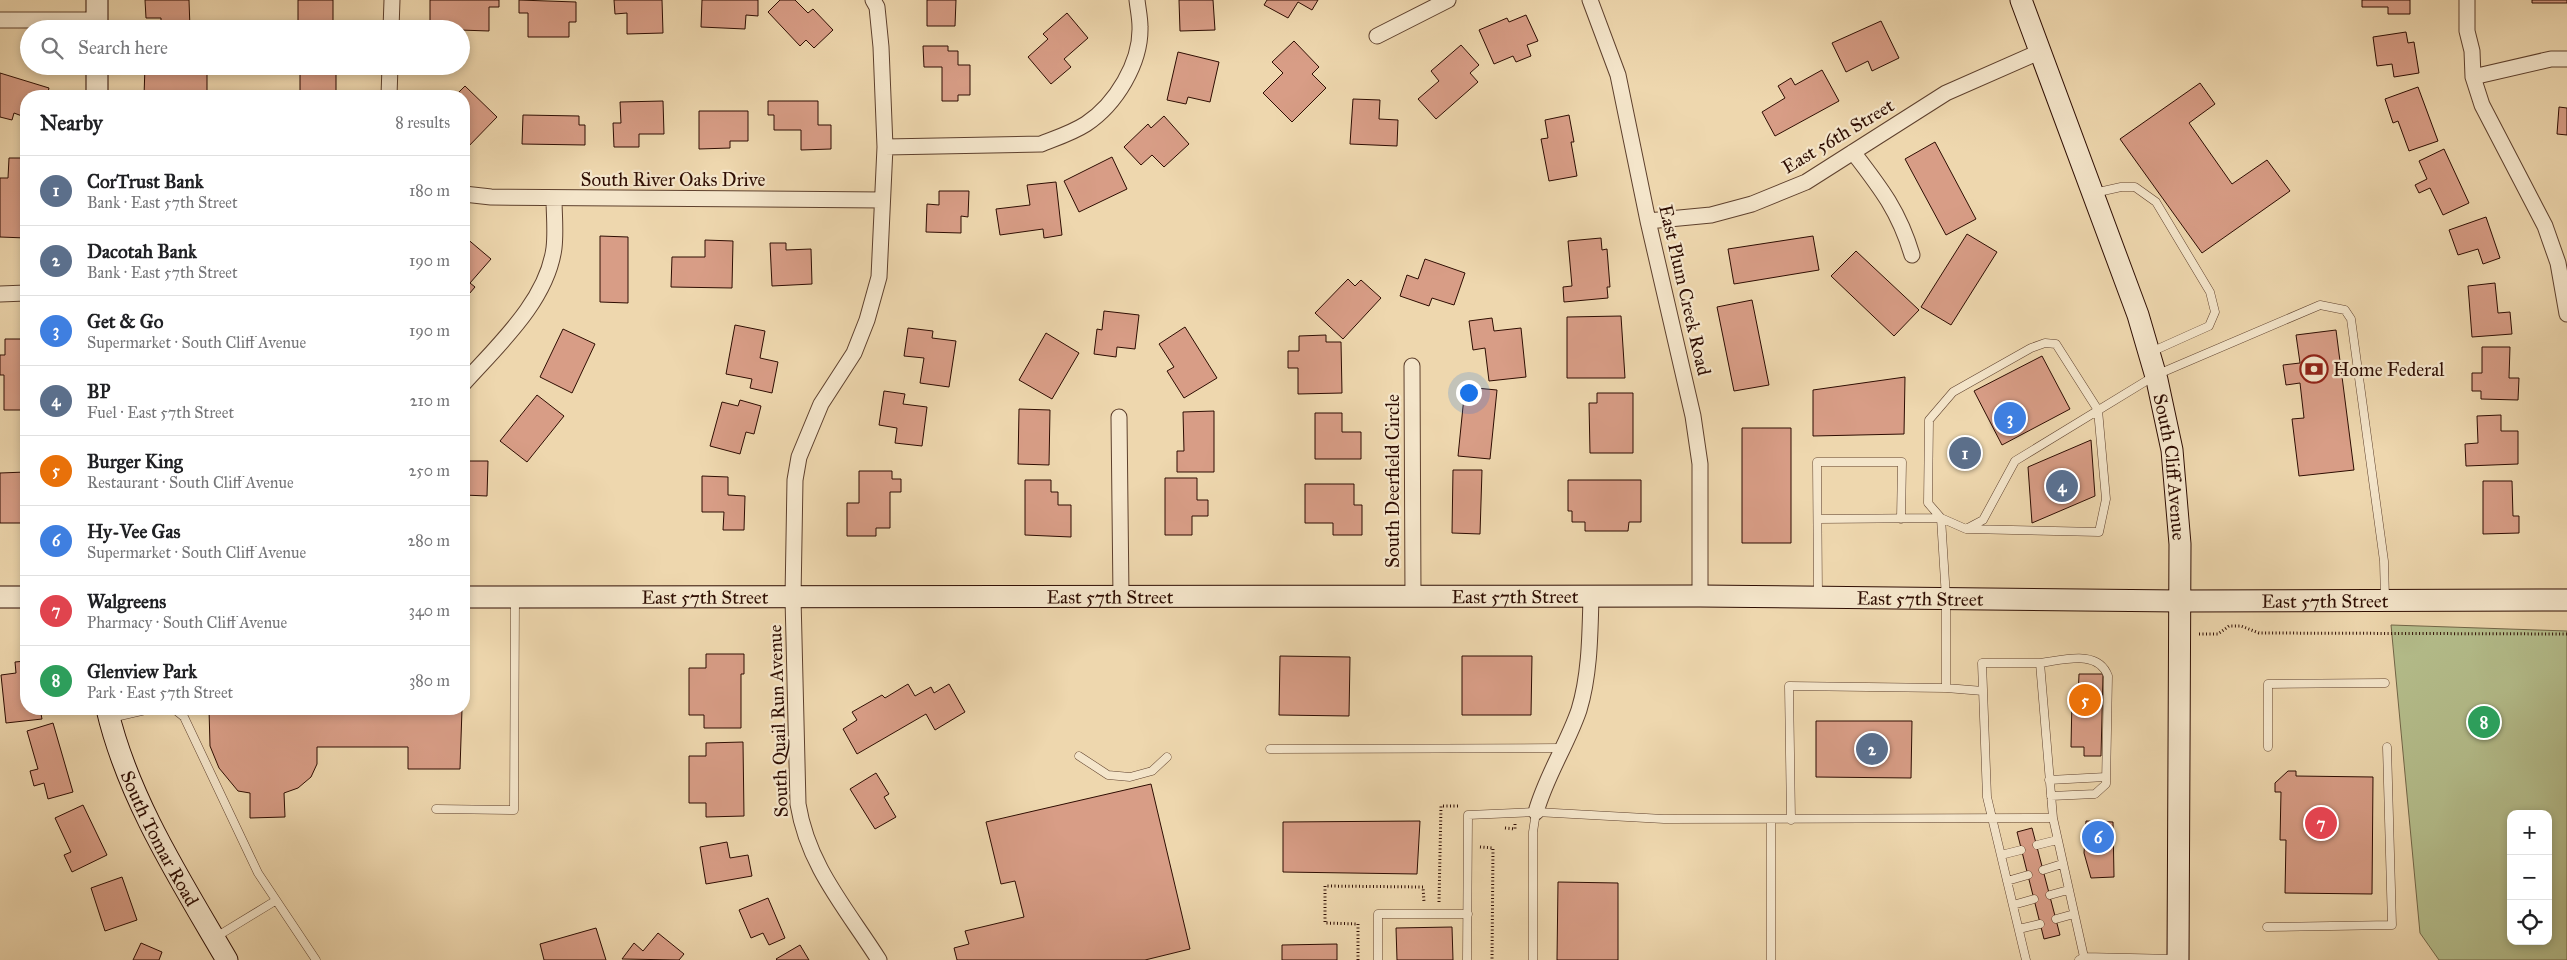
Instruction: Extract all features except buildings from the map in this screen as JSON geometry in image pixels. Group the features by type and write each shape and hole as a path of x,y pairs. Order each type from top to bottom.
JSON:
{"main road":[{"name":"South Cliff Avenue","path":"2021,0 2138,315 2156,375 2167,422 2176,480 2180,601 2178,960"},
{"path":"97,75 97,90"},
{"name":"East 57th Street","path":"470,598 1700,596 2180,601 2567,600"},
{"path":"0,597 20,597"},
{"name":"South Tomar Road","path":"108,715 122,761 139,800 227,960"}],"street":[{"path":"391,20 392,0"},
{"name":"South Quail Run Avenue","path":"873,0 877,7 882,47 885,147 879,277 867,320 854,353 821,404 799,458 795,480 793,598 798,804 802,825 810,852 829,887 879,960"},
{"path":"885,147 1041,144 1063,136 1087,123 1112,98 1133,65 1140,28 1137,0"},
{"path":"1377,36 1448,0"},
{"name":"East Plum Creek Road","path":"1590,0 1618,76 1648,221 1697,437 1700,488 1700,596"},
{"path":"2467,0 2467,31 2472,51 2473,77 2482,105 2544,226 2558,263 2567,314"},
{"path":"0,20 97,16"},
{"name":"East 56th Street","path":"1648,221 1710,215 1752,204 1806,182 1946,93 2039,52"},
{"path":"2473,77 2551,59 2567,59"},
{"path":"389,90 390,75"},
{"path":"1853,152 1892,202 1905,230 1912,255"},
{"name":"South River Oaks Drive","path":"470,195 491,198 882,200"},
{"path":"470,376 519,319 544,278 554,248 554,198"},
{"path":"0,294 20,293"},
{"name":"South Deerfield Circle","path":"1412,366 1413,597"},
{"path":"1120,417 1121,597"},
{"path":"1536,812 1580,708 1586,675 1591,596"}],"lane":[{"path":"2092,194 2121,187 2134,187 2156,202 2189,253 2214,302 2215,312 2209,326 2149,353"},
{"path":"1966,529 1983,520 2015,461 2156,375 2320,305 2345,310 2351,319 2384,561 2385,599"},
{"path":"1818,519 1940,518 1966,529 2098,532 2106,498 2098,410 2056,344 2045,343 2031,348 1953,392 1929,420 1928,503 1940,518 1946,598 1946,688"},
{"path":"1818,597 1818,462 1902,462 1901,519"},
{"path":"436,809 514,810 515,598"},
{"path":"2026,960 1987,797 1982,663 2040,663 2079,658 2095,660 2104,666 2108,676 2106,784 2095,794 2051,796"},
{"path":"2040,663 2053,818 2082,959 2178,960"},
{"path":"2268,747 2268,684 2385,684"},
{"path":"1791,820 1789,686 1946,688 1983,691"},
{"path":"182,715 249,857 275,901 316,960"},
{"path":"2267,927 2392,925 2387,747"},
{"path":"1270,749 1564,748"},
{"path":"1079,756 1108,775 1130,777 1152,771 1167,757"},
{"path":"2049,780 2106,777"},
{"path":"1468,960 1468,816 1536,812 1664,819 2053,818"},
{"path":"1533,960 1533,832 1536,812"},
{"path":"1771,819 1771,960"},
{"path":"2037,845 2057,840"},
{"path":"2001,855 2021,850"},
{"path":"2043,870 2062,864"},
{"path":"2007,880 2028,875"},
{"path":"2050,895 2068,890"},
{"path":"2013,905 2034,899"},
{"path":"214,938 275,901"},
{"path":"1378,960 1378,914 1468,914"},
{"path":"2056,920 2074,914"},
{"path":"2019,929 2040,924"}],"path":[{"path":"2218,634 2229,626 2241,626 2259,633 2567,634"},
{"path":"1432,906 1439,906 1441,806 1469,806"},
{"path":"1500,828 1515,830 1516,813"},
{"path":"1478,838 1478,846 1493,848 1492,960"},
{"path":"1358,960 1358,924 1325,923 1325,886 1423,887 1424,906"}],"green space":[{"path":"2391,625 2567,631 2567,960 2439,960 2420,933"}],"place":[{"name":"Home Federal","path":"2314,369"},
{"name":"Get & Go","path":"2010,418"},
{"name":"CorTrust Bank","path":"1965,453"},
{"name":"BP","path":"2062,486"},
{"name":"Burger King","path":"2085,700"},
{"name":"Glenview Park","path":"2484,722"},
{"name":"Dacotah Bank","path":"1872,749"},
{"name":"Walgreens","path":"2321,823"},
{"name":"Hy-Vee Gas","path":"2098,837"}]}
